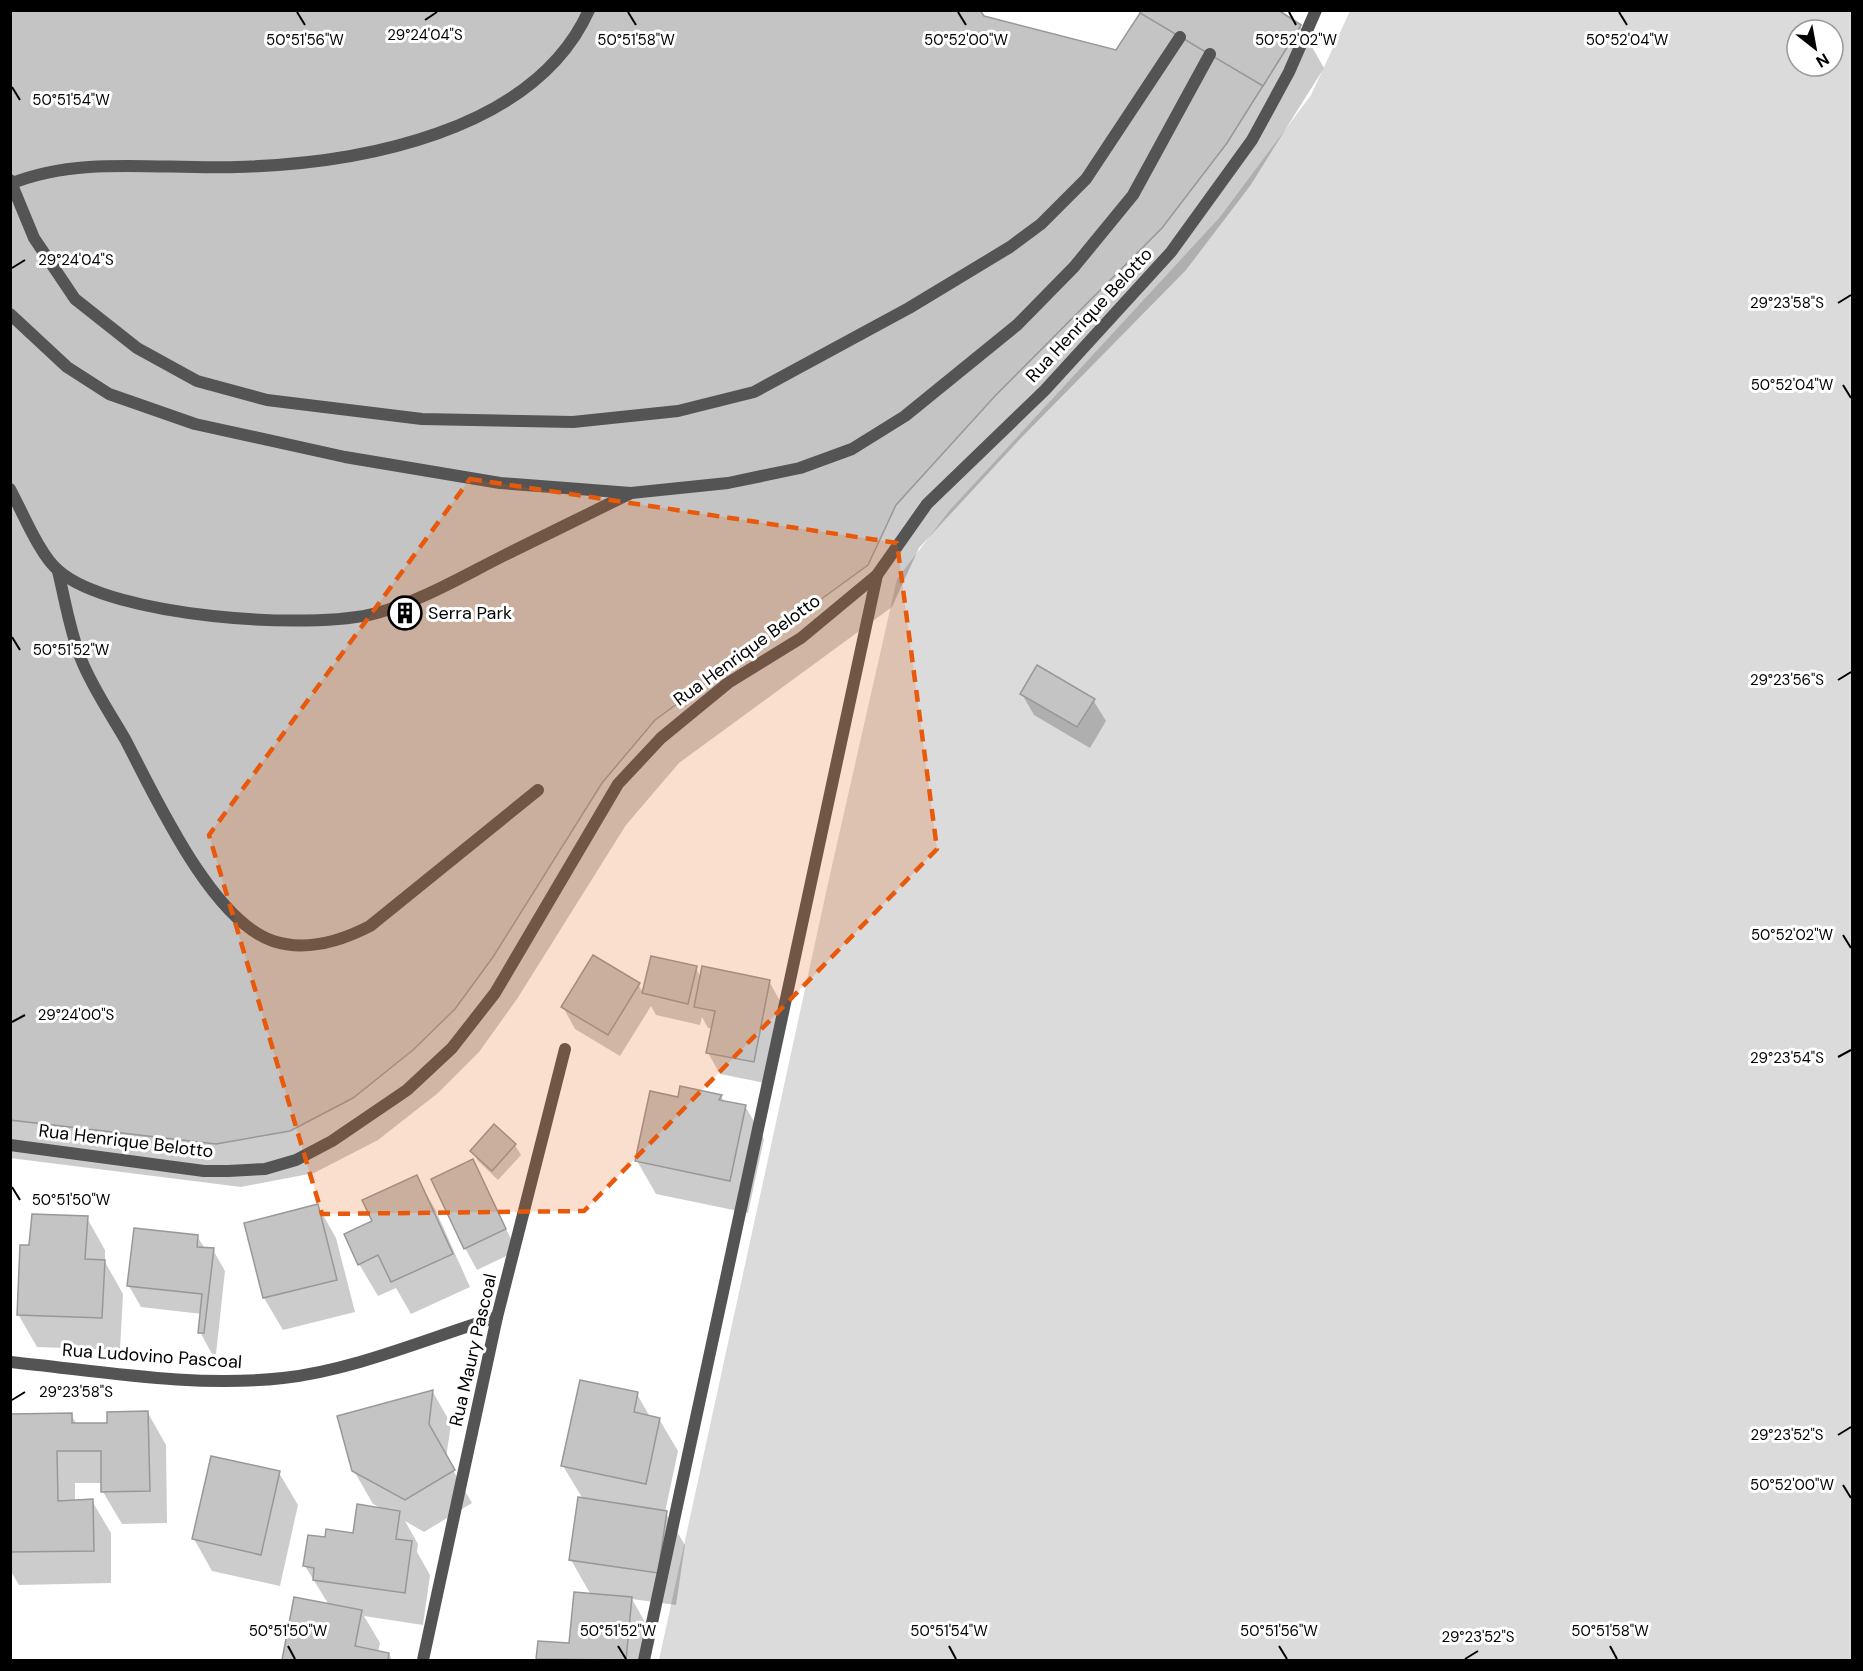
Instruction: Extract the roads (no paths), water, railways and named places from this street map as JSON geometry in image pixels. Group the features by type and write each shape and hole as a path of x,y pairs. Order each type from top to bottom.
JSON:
{"street":[{"path":"589,10 581,29 553,66 514,95 462,124 397,146 324,161 237,167 66,167 11,182 34,238 75,299 137,348 197,381 267,400 422,419 573,422 678,411 754,392 909,308 1010,248 1041,224 1086,179 1180,37"},
{"name":"Rua Henrique Belotto","path":"10,1145 204,1171 265,1169 296,1160 371,1117 407,1090 452,1048 495,993 618,784 638,762 661,738 728,683 801,638 877,575 927,504 1045,390 1171,252 1252,140 1289,72 1316,10"},
{"path":"10,314 67,367 110,394 195,424 345,457 500,483 631,493 728,483 800,468 852,448 905,416 1008,333 1074,267 1133,195 1210,54"},
{"path":"10,489 35,537 58,571 81,659 180,841 212,890 241,923 274,941 309,945 344,939 370,926 538,790"},
{"path":"58,571 94,590 162,609 252,619 297,620 376,613 434,593 631,493"},
{"path":"644,1660 877,575"},
{"name":"Rua Maury Pascoal","path":"423,1660 497,1317 565,1049"},
{"name":"Rua Ludovino Pascoal","path":"10,1362 183,1380 239,1382 274,1379 341,1367 497,1317"}],"place":[{"name":"Serra Park","path":"405,613"}]}
